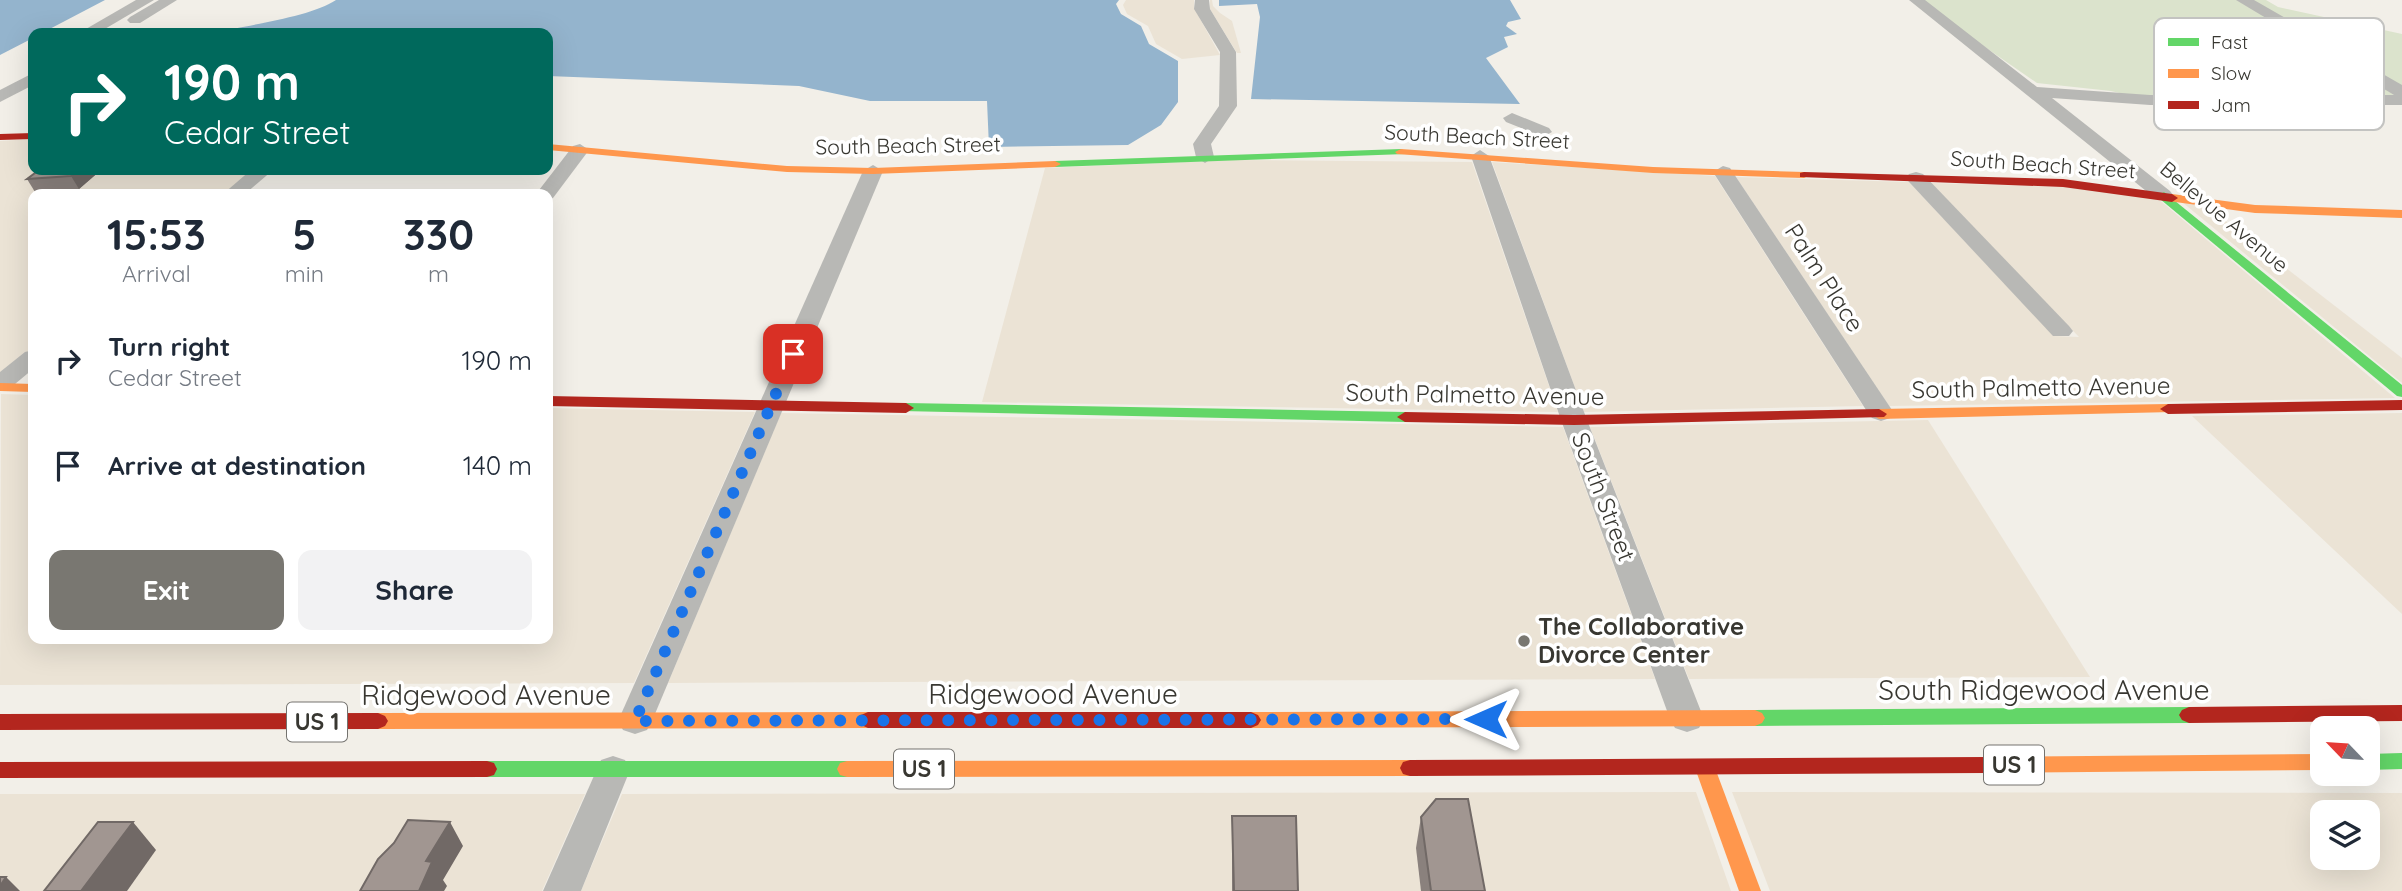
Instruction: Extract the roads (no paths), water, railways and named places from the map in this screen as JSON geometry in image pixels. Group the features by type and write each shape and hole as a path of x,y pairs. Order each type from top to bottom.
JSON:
{"street":[{"path":"97,28 147,0"},
{"path":"122,28 170,0"},
{"path":"1202,0 1202,9 1228,52 1228,106 1202,144 1205,157"},
{"name":"Bellevue Avenue","path":"1916,0 2163,195 2402,393"},
{"path":"2243,0 2274,18"},
{"path":"0,81 28,66"},
{"path":"0,97 28,81"},
{"path":"2384,82 2402,92"},
{"path":"2034,92 2154,100"},
{"path":"2384,100 2402,100"},
{"path":"1512,118 1543,132"},
{"path":"0,137 28,136"},
{"name":"South Beach Street","path":"553,148 774,168 873,171 1418,151 1653,170 2063,183 2255,209 2402,214"},
{"path":"550,189 580,150"},
{"name":"South Street","path":"1480,156 1679,727"},
{"path":"625,728 873,171"},
{"name":"Palm Place","path":"1723,172 1881,414"},
{"path":"239,189 257,175"},
{"path":"1916,178 2061,331"},
{"path":"0,386 28,361"},
{"path":"0,386 28,388"},
{"name":"South Palmetto Avenue","path":"553,401 1574,420 2402,405"},
{"name":"South Ridgewood Avenue","path":"1679,727 1800,718 2402,713"},
{"path":"1747,736 1800,718"},
{"path":"673,737 725,721"},
{"name":"Ridgewood Avenue","path":"0,722 625,728 725,721 1679,727"},
{"path":"1715,750 1709,754 1705,768 1750,891"},
{"path":"1566,768 1627,751"},
{"path":"479,770 555,752"},
{"path":"562,891 625,760"},
{"name":"US 1","path":"0,770 479,770 625,760 1566,768 2310,762"},
{"path":"2380,762 2402,761"}],"water":[{"path":"0,0 105,0 52,28 28,28 28,41 0,55"},
{"path":"336,0 1119,0 1116,4 1121,14 1141,26 1149,44 1178,61 1178,102 1161,125 1128,145 989,147 987,101 870,101 799,86 553,76 553,28 238,28 295,16"},
{"path":"1219,0 1510,0 1521,19 1508,22 1506,26 1517,34 1504,37 1508,47 1486,58 1520,104 1251,99 1260,17 1257,4 1219,6"}],"place":[{"name":"The Collaborative Divorce Center","path":"1524,641"}]}
